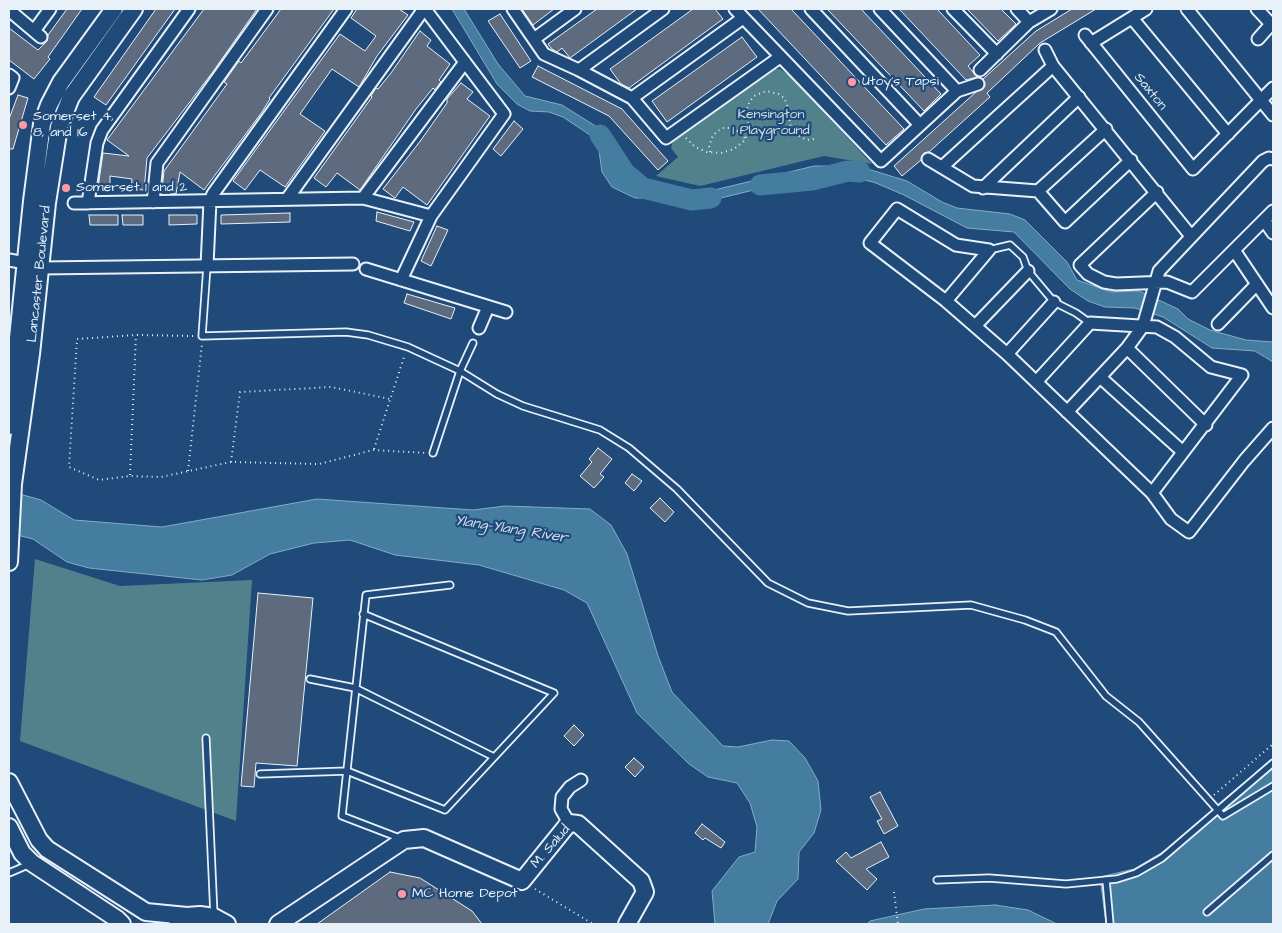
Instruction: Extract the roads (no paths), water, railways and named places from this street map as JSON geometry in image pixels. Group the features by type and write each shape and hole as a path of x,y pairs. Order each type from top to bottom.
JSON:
{"main road":[{"name":"Lancaster Boulevard","path":"34,266 39,138 48,105 114,9"},
{"name":"Lancaster Boulevard","path":"9,562 12,484 30,299 34,266 61,120 71,97 134,9"},
{"name":"Lancaster Boulevard","path":"9,426 30,299"},
{"path":"9,782 39,840 48,850 146,912 187,916 200,914 220,921"},
{"name":"M. Salud","path":"404,840 424,838 522,881 570,823 578,824 641,881 645,892 627,924"},
{"path":"9,827 22,853 32,863 117,918 122,924"},
{"path":"278,924 404,840"},
{"path":"170,924 187,916"}],"street":[{"path":"9,10 38,34 50,9"},
{"path":"88,203 97,143 102,130 189,9"},
{"path":"153,202 157,163 267,9"},
{"path":"207,266 210,201 218,185 346,9"},
{"path":"287,199 424,9 504,114 431,216 401,280"},
{"path":"513,9 544,54 580,70 632,98 666,138 780,57"},
{"path":"534,39 575,9"},
{"path":"580,70 664,9"},
{"path":"735,9 881,161 957,91 978,84"},
{"path":"811,9 920,125"},
{"path":"880,9 957,91"},
{"path":"953,9 997,54"},
{"path":"1017,9 1029,22"},
{"path":"980,70 1029,22 1051,9"},
{"path":"1146,9 1132,18 1228,134 1273,88"},
{"path":"1187,9 1273,115"},
{"path":"1257,9 1272,23 1258,39"},
{"path":"632,98 743,18"},
{"name":"Saxton","path":"1132,18 1088,39 1193,169 1228,134"},
{"path":"1045,50 1053,66 1191,236"},
{"path":"363,198 465,62"},
{"path":"942,168 1053,66"},
{"path":"9,74 13,78 9,88"},
{"path":"983,188 1080,97"},
{"path":"928,160 973,186 1038,191 1106,129"},
{"path":"1067,412 1127,348 1143,326 1158,271 1263,161 1269,158 1273,160"},
{"path":"1038,191 1065,222 1131,160"},
{"path":"1157,192 1080,265 1088,274 1104,282 1116,284 1167,282 1192,292 1273,211"},
{"path":"74,203 363,198 431,216"},
{"path":"989,250 956,245 897,209 870,243 946,300 1037,381 1152,493 1171,519 1189,532 1244,461 1273,428"},
{"path":"1264,220 1273,233"},
{"path":"946,300 989,250"},
{"path":"1234,250 1273,308"},
{"path":"9,260 34,266 353,264"},
{"path":"366,269 506,312"},
{"path":"975,326 1028,271"},
{"path":"1218,324 1257,284"},
{"path":"1007,354 1054,302"},
{"path":"478,328 488,307"},
{"path":"1037,381 1090,323 1143,326 1165,330 1211,367 1242,375 1152,493"},
{"path":"1127,348 1206,424"},
{"path":"1100,377 1183,452"},
{"path":"570,823 561,808 562,797 570,787 581,780"}],"lane":[{"path":"989,250 1010,245 1023,257 1028,271 1054,302 1076,313 1090,323"},
{"path":"207,266 202,336 346,332 368,335 408,347 460,371 523,406 600,430 629,448 677,489 768,583 808,603 848,611 971,604 1025,620 1056,632 1106,696 1139,722 1223,816 1273,786"},
{"path":"433,454 460,371 472,342"},
{"path":"404,840 342,816 366,595 450,585"},
{"path":"260,774 347,771 445,810 554,693 363,614"},
{"path":"310,679 356,688 494,757"},
{"path":"206,738 220,921"},
{"path":"937,880 989,878 1066,884 1106,880 1136,873 1153,864 1273,763"},
{"path":"1208,912 1273,855"},
{"path":"9,873 32,863"},
{"path":"1106,880 1110,924"}],"water":[{"path":"452,9 464,9 498,64 525,96 562,105 605,132 615,161 623,176 636,185 681,198 814,166 858,166 907,181 942,202 957,208 1010,214 1025,220 1067,262 1077,280 1111,292 1139,291 1178,309 1188,319 1210,330 1246,340 1273,342 1273,362 1255,351 1212,348 1163,317 1135,308 1105,307 1088,301 1070,289 1014,232 967,228 904,195 876,183 854,177 807,177 684,207 654,198 635,198 612,187 602,172 598,144 590,135 563,117 549,112 530,111 517,104 497,84"},
{"name":"Ylang-Ylang River","path":"9,491 41,500 74,520 162,527 317,499 473,510 505,506 590,509 611,525 627,554 658,656 672,692 723,746 738,747 772,740 789,741 805,758 818,781 821,810 814,833 799,852 798,879 777,901 768,924 715,924 712,891 739,857 755,852 757,827 750,803 737,783 708,777 689,764 637,713 587,603 564,590 479,565 395,555 350,540 314,543 270,554 232,575 202,580 89,568 67,562 33,539 9,533"},
{"path":"1273,758 1273,924 1106,924 1100,877 1134,869 1166,850"},
{"path":"995,905 1028,910 1057,924 867,924 870,921 924,909"}],"waterway":[{"path":"600,135 625,173 643,188 692,200 711,198"},
{"path":"760,185 812,180 848,171 860,172"}],"place":[{"name":"Utoy's Tapsi","path":"852,82"},
{"name":"Somerset 4, 8, and 16","path":"23,125"},
{"name":"Somerset 1 and 2","path":"66,188"},
{"name":"MC Home Depot","path":"402,894"}],"park label":[{"name":"Kensington 1 Playground","path":"771,124"}]}
